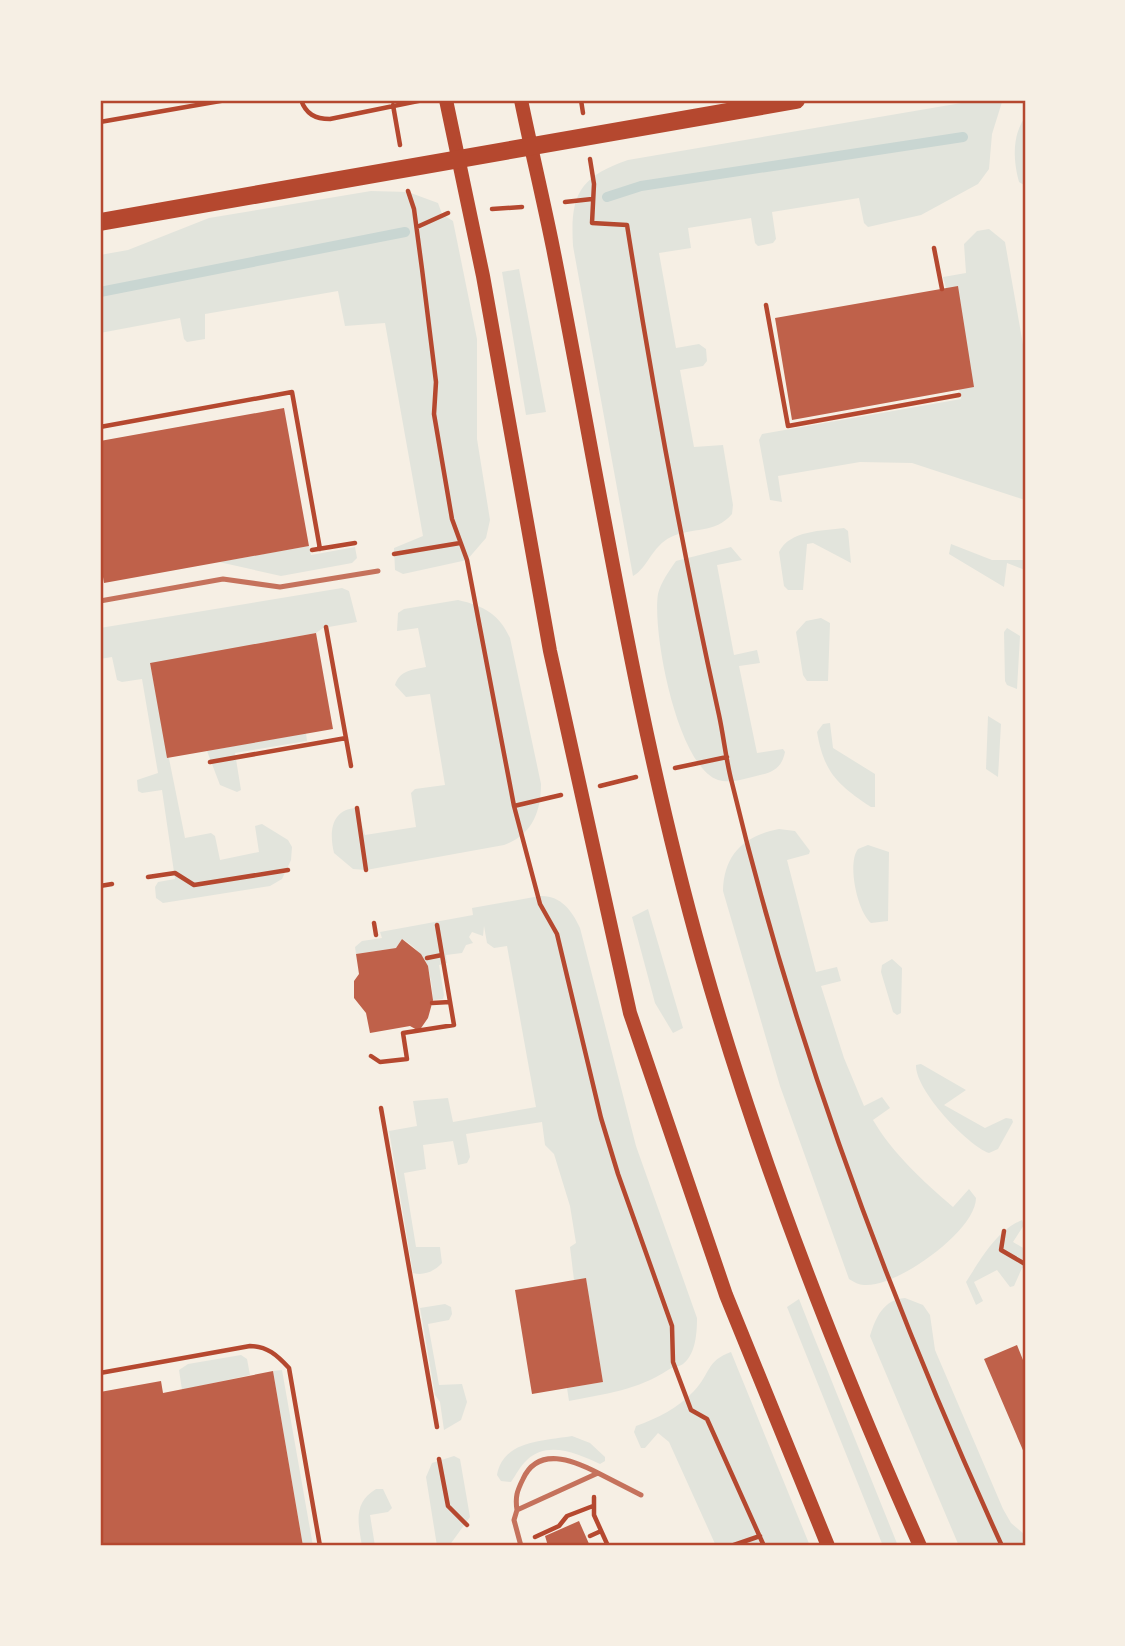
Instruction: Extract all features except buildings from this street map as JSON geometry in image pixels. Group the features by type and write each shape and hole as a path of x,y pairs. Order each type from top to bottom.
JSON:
{"main road":[{"path":"446,100 470,211 550,651 630,1013 726,1295 828,1546"},
{"path":"521,100 544,205 619,605 655,773 702,956 756,1132 824,1320 920,1546"},
{"path":"100,222 796,100"}],"lane":[{"path":"100,601 223,579 280,587 378,571"},
{"path":"520,1546 514,1520 517,1510 515,1496 525,1474 535,1463 563,1458 641,1495"},
{"path":"517,1510 598,1473"}],"path":[{"path":"100,122 226,100"},
{"path":"301,100 308,113 318,119 359,114 389,105 423,100"},
{"path":"593,177 592,223 627,225 684,556 727,757 792,1000 850,1174 901,1312 948,1428 1002,1546"},
{"path":"408,192 417,227 436,382 434,414 452,519 467,560 514,806 540,904 557,934 618,1174 672,1326 673,1362 691,1410 708,1419 764,1546"},
{"path":"417,227 442,214 592,199"},
{"path":"934,248 942,289"},
{"path":"766,305 788,426 958,395"},
{"path":"100,427 292,392 320,549"},
{"path":"312,550 355,542"},
{"path":"394,554 460,543"},
{"path":"326,627 351,766"},
{"path":"210,762 346,738"},
{"path":"514,806 727,757"},
{"path":"357,808 366,870"},
{"path":"148,877 175,873 194,885 288,870"},
{"path":"100,886 112,884"},
{"path":"374,923 376,935"},
{"path":"371,1056 380,1062 407,1059 403,1033 454,1025 436,925"},
{"path":"427,958 442,954"},
{"path":"432,1003 450,1002"},
{"path":"381,1108 437,1427"},
{"path":"1004,1231 1001,1250 1025,1264"},
{"path":"100,1373 250,1346 262,1346 279,1357 289,1368 320,1546"},
{"path":"439,1459 448,1506 467,1525"},
{"path":"594,1497 593,1506 608,1546"},
{"path":"527,1540 559,1526 566,1516 593,1506"},
{"path":"590,1536 601,1531"},
{"path":"731,1546 760,1536"}],"shaded area":[{"path":"979,100 1002,102 992,134 989,169 978,184 921,215 868,227 864,223 859,198 772,212 776,239 773,243 758,246 755,243 751,218 688,228 691,248 659,253 676,348 699,344 706,349 707,361 703,366 680,370 694,447 723,445 733,505 732,514 718,525 679,534 664,541 633,576 573,246 573,213 581,190 598,173 628,160"},
{"path":"1025,117 1024,185 1019,182 1015,148"},
{"path":"371,191 408,192 438,203 442,214 453,221 477,339 477,439 490,520 486,538 467,560 403,574 395,570 394,548 423,536 385,323 345,326 338,291 205,314 205,339 187,342 180,318 100,333 100,255 128,250 209,218"},
{"path":"989,229 1005,242 1025,356 1025,500 912,463 860,462 778,476 782,502 770,500 759,440 762,434 961,399 959,389 973,387 943,277 966,273 964,244 977,231"},
{"path":"519,269 546,412 526,415 502,272"},
{"path":"844,528 848,531 851,563 813,543 807,544 803,590 788,590 784,586 779,552 784,545 807,533"},
{"path":"951,544 992,560 1025,560 1025,570 1007,563 1004,587 949,554"},
{"path":"309,546 311,555 355,547 357,558 352,563 281,576 219,562"},
{"path":"731,547 742,560 717,565 734,655 757,650 760,663 739,666 757,753 783,749 785,752 782,762 773,770 728,781 718,780 703,770 679,725 670,696 657,612 659,590 676,561"},
{"path":"342,588 349,591 357,622 323,628 316,633 150,664 185,838 211,833 215,836 220,860 259,852 255,826 262,824 288,840 292,847 291,860 282,879 270,886 163,903 156,898 155,887 158,882 175,879 162,790 142,793 138,791 137,780 158,773 142,679 122,682 117,680 112,657 100,659 100,628"},
{"path":"458,600 490,612 510,638 541,784 537,813 522,835 504,845 366,870 353,869 334,853 332,830 342,812 357,808 365,835 416,827 411,793 415,789 445,785 430,694 406,697 395,685 403,674 426,667 418,628 397,631 398,613 404,609"},
{"path":"821,618 830,623 828,681 807,681 803,675 796,632 806,621"},
{"path":"1007,628 1020,636 1017,689 1007,685 1005,681 1004,632"},
{"path":"988,716 1001,724 998,777 986,769"},
{"path":"830,723 833,748 875,774 875,807 850,792 828,768 817,732 823,724"},
{"path":"306,733 307,741 235,753 241,790 237,792 220,785 207,751"},
{"path":"779,829 795,831 810,851 809,854 787,860 816,972 837,967 841,981 821,986 844,1058 864,1106 882,1097 890,1108 873,1120 909,1166 953,1207 969,1189 976,1198 963,1226 949,1241 914,1267 878,1283 862,1285 849,1279 780,1086 723,891 727,867 738,849 756,836"},
{"path":"868,845 889,852 888,921 871,923 862,908 855,887 855,856 858,849"},
{"path":"540,896 554,898 564,905 580,928 636,1146 697,1318 693,1349 683,1364 633,1387 569,1401 567,1388 603,1382 586,1279 574,1280 570,1247 576,1243 570,1206 554,1154 545,1145 542,1122 466,1134 470,1157 467,1163 458,1165 453,1141 423,1145 426,1169 404,1173 416,1247 440,1247 442,1263 421,1274 413,1273 389,1131 417,1126 413,1101 448,1098 453,1122 536,1107 507,946 494,948 487,943 484,926 483,936 472,932 469,937 473,943 466,945 462,953 446,955 447,963 439,965 444,995 443,999 433,1000 426,965 410,944 402,939 396,948 356,954 355,947 362,941 382,938 380,932 473,915 472,908"},
{"path":"648,909 683,1028 673,1033 655,1003 632,917"},
{"path":"892,959 902,968 901,1013 897,1015 893,1012 881,972 882,965"},
{"path":"921,1064 966,1090 944,1105 985,1128 1006,1118 1012,1119 1013,1122 998,1149 989,1153 980,1148 944,1115 918,1076 916,1065"},
{"path":"1022,1220 1024,1225 1013,1242 1025,1249 1025,1269 1022,1268 1014,1286 1010,1287 997,1270 974,1282 983,1301 976,1305 966,1282 997,1238"},
{"path":"905,1298 923,1305 930,1315 935,1350 1003,1509 1011,1523 1025,1535 1025,1546 959,1546 870,1336 881,1311 891,1302"},
{"path":"799,1299 898,1546 883,1546 787,1307"},
{"path":"445,1304 451,1307 449,1320 428,1324 439,1385 462,1384 467,1402 461,1420 444,1430 420,1308"},
{"path":"731,1352 810,1546 716,1546 669,1442 658,1433 645,1448 641,1448 634,1432 636,1426 681,1403 699,1385 717,1359"},
{"path":"241,1355 247,1359 250,1375 182,1390 179,1370 188,1364"},
{"path":"282,1370 313,1546 303,1546 273,1371"},
{"path":"572,1436 590,1443 605,1457 605,1461 600,1464 563,1451 544,1451 527,1460 511,1482 501,1481 497,1475 501,1463 516,1449 538,1441"},
{"path":"454,1456 460,1459 470,1517 449,1546 437,1546 426,1477 432,1463"},
{"path":"376,1489 383,1489 392,1508 388,1512 370,1515 375,1546 362,1546 360,1507"}],"waterway":[{"path":"607,197 641,186 963,137"},
{"path":"100,292 405,232"}]}
